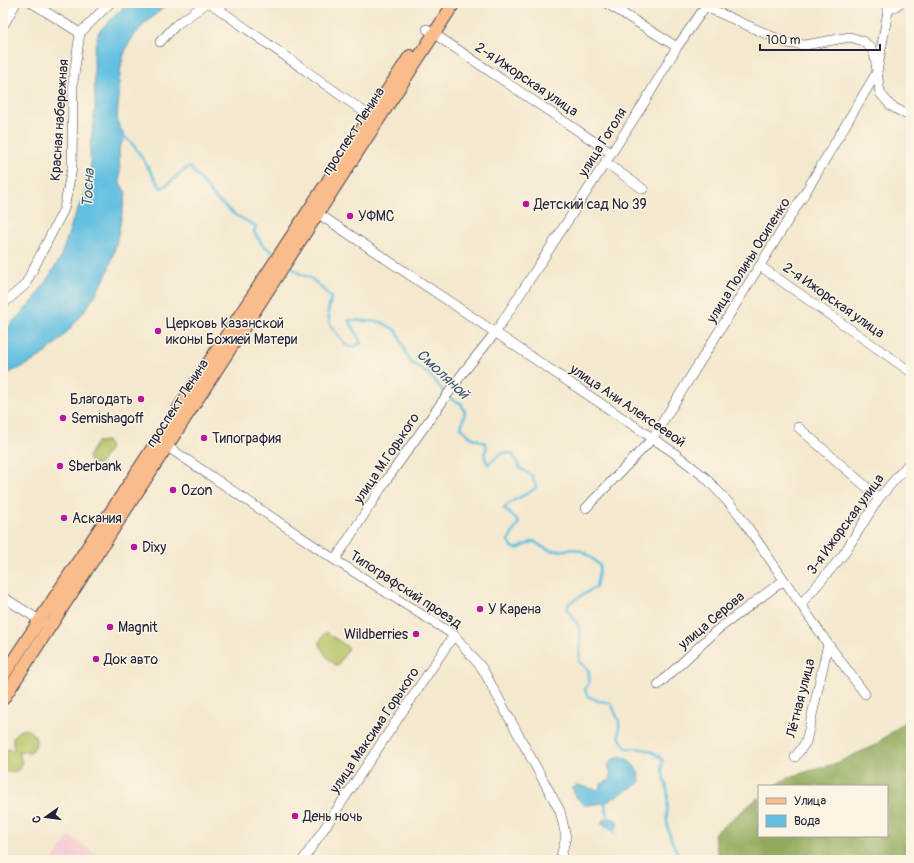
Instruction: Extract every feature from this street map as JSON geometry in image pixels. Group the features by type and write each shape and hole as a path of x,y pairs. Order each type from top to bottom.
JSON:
{"main road":[{"name":"проспект Ленина","path":"3,699 50,627 162,443 265,283 314,211 431,31 444,3"},
{"name":"проспект Ленина","path":"314,211 370,116 431,31 454,3"},
{"name":"проспект Ленина","path":"3,676 39,620 162,443"}],"street":[{"path":"3,26 16,3"},
{"path":"32,3 80,33 110,3"},
{"path":"160,42 176,25 208,3 370,116"},
{"path":"606,3 677,47"},
{"path":"888,7 900,3"},
{"path":"707,5 787,43 805,45 850,37 863,41 871,48 875,57 880,92 891,106 911,116"},
{"name":"улица Гоголя","path":"462,374 495,333 606,162 677,47 707,5"},
{"name":"улица Полины Осипенко","path":"586,508 652,439 760,266 877,72 888,7"},
{"name":"2-я Ижорская улица","path":"431,31 611,153"},
{"name":"Красная набережная","path":"3,304 25,285 64,209 72,168 73,82 80,33"},
{"path":"606,162 643,189"},
{"name":"улица Ани Алексеевой","path":"314,211 692,467 720,492 738,513 828,644 865,694"},
{"name":"2-я Ижорская улица","path":"760,266 911,372"},
{"name":"улица М.Горького","path":"336,560 385,482 462,374"},
{"path":"798,427 879,498"},
{"name":"Типографский проезд","path":"162,443 336,560 454,635 477,660 503,704 559,808 566,829 565,845 560,860"},
{"name":"3-я Ижорская улица","path":"801,604 822,581 854,540 879,498 911,461"},
{"name":"улица Серова","path":"658,685 717,630 784,580"},
{"path":"3,597 50,627"},
{"name":"улица Максима Горького","path":"303,860 454,635"},
{"name":"Лётная улица","path":"795,757 806,742 828,644"}],"shaded area":[{"path":"69,836 105,860 53,860"}],"green space":[{"path":"107,441 110,448 100,464 91,464 88,457 97,442"},
{"path":"326,632 349,648 337,666 326,656 319,642"},
{"path":"911,717 911,860 719,860 714,834 758,798 758,837 888,837 888,785 777,785 789,777 837,763 875,745"},
{"path":"24,729 32,732 34,735 36,739 35,746 30,753 18,752 21,758 21,766 18,770 15,772 3,772 3,751 9,749 15,750 13,743 14,737 17,732"}],"water":[{"name":"Тосна","path":"128,3 169,3 137,32 125,52 122,63 117,120 125,137 119,148 120,183 126,193 110,265 106,276 92,300 64,335 36,359 3,375 3,328 8,327 34,300 60,259 73,220 91,178 90,149 95,109 94,51 99,31"},
{"path":"625,757 638,772 640,779 639,783 605,803 585,805 578,800 575,796 573,788 577,785 596,790 601,787 601,784 610,780 611,774 608,765 613,759"},
{"path":"612,818 617,821 617,828 613,830 601,823 603,820"}],"waterway":[{"name":"Смоляной","path":"122,136 127,138 132,143 161,188 190,167 216,199 235,215 256,226 254,232 262,244 275,254"},
{"name":"Смоляной","path":"289,265 300,274 311,278 331,297 328,312 330,325 346,345 350,347 361,344 357,334 348,320 381,322 397,331 410,362 429,374 445,393"},
{"name":"Смоляной","path":"448,396 454,401 461,403 465,412 461,428 471,437 485,443 487,447 484,455 488,464 502,453 512,453 520,468 532,476 536,487 512,501 504,508 519,522 508,541 512,547 517,549 534,541 549,550 577,550 583,552 600,566 596,587 569,603 567,610 579,628 581,639 579,661 589,671 589,682 585,689 587,696 599,701 611,703 619,721 619,737 626,748 647,750 656,754 663,761 662,771 668,794 668,827 672,842 681,860"},
{"path":"605,803 608,820"},
{"path":"609,827 616,834"}],"place":[{"name":"Детский сад № 39","path":"526,204"},
{"name":"УФМС","path":"350,216"},
{"name":"Церковь Казанской иконы Божией Матери","path":"158,331"},
{"name":"Благодать","path":"141,399"},
{"name":"Semishagoff","path":"63,418"},
{"name":"Типография","path":"204,438"},
{"name":"Sberbank","path":"60,466"},
{"name":"Ozon","path":"173,490"},
{"name":"Аскания","path":"64,518"},
{"name":"Dixy","path":"134,547"},
{"name":"У Карена","path":"480,609"},
{"name":"Magnit","path":"110,627"},
{"name":"Wildberries","path":"416,634"},
{"name":"Док авто","path":"96,659"},
{"name":"День ночь","path":"295,816"}]}
